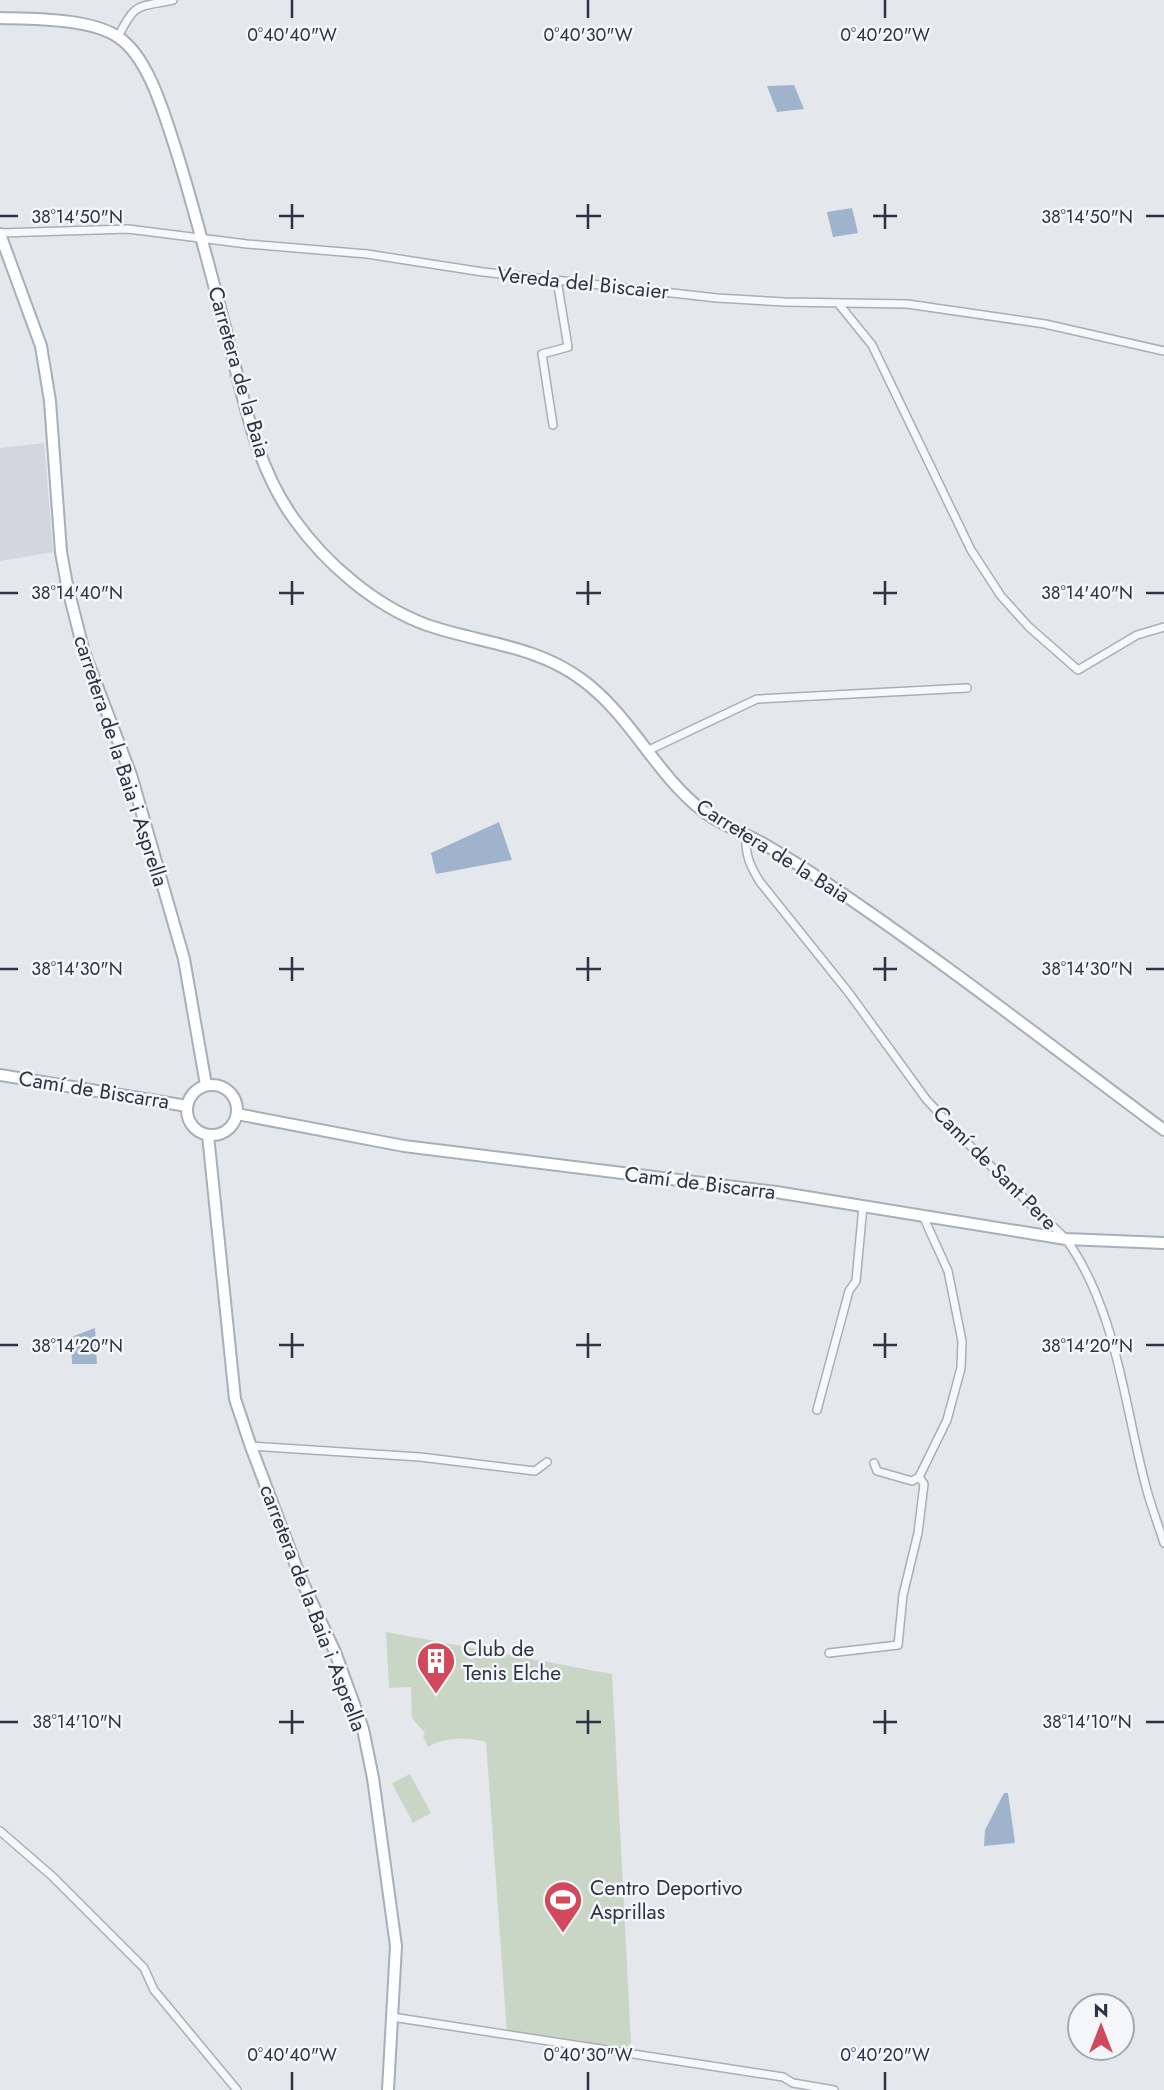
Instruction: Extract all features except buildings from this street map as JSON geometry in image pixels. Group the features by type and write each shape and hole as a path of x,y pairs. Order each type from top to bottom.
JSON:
{"main road":[{"path":"0,18 42,18 73,22 118,37"},
{"name":"Carretera de la Baia","path":"118,37 141,63 162,105 202,238 251,426 273,482 292,517 323,555 388,606 426,625 548,659 580,678 608,701 678,788 705,813 834,887 1020,1021 1164,1130"},
{"name":"carretera de la Baia i Asprella","path":"0,233 41,346 50,401 61,552 67,585 84,652 131,775 184,958 206,1085"},
{"name":"Camí de Biscarra","path":"0,1075 187,1106"},
{"path":"206,1085 228,1090 236,1102 237,1114 228,1129 221,1134 208,1135 193,1126 188,1118 187,1106 192,1094 206,1085"},
{"name":"Camí de Biscarra","path":"237,1114 404,1146 776,1192 1066,1239 1110,1243 1164,1243"},
{"name":"carretera de la Baia i Asprella","path":"208,1135 235,1399 301,1579 335,1652 363,1729 373,1778 396,1946 388,2090"}],"street":[{"path":"118,37 132,11 142,6 173,0"},
{"name":"Vereda del Biscaier","path":"0,233 128,229 247,244 367,254 483,272 717,298 907,304 1000,316 1164,351"},
{"path":"553,425 542,354 568,347 557,280"},
{"path":"838,303 872,345 971,550 1001,596 1029,627 1078,670 1137,635 1164,627"},
{"path":"649,750 757,699 967,688"},
{"name":"Camí de Sant Pere","path":"746,835 745,849 749,863 760,882 849,993 926,1099 967,1143 1066,1239 1078,1256 1107,1326 1133,1424 1146,1487 1164,1543"},
{"path":"817,1410 849,1291 856,1281 863,1206"},
{"path":"874,1462 877,1471 912,1481 919,1477 951,1408 961,1368 962,1340 948,1271 923,1216"},
{"path":"250,1446 420,1457 535,1471 547,1462"},
{"path":"828,1653 898,1645 903,1595 918,1533 924,1484 919,1477"},
{"path":"0,1831 52,1876 144,1968 154,1990 237,2090"},
{"path":"393,2017 783,2077 793,2083 834,2090"}],"shaded area":[{"path":"44,443 53,552 0,561 0,448"}],"green space":[{"name":"Centro Deportivo Asprillas","path":"386,1632 612,1674 631,2043 623,2050 507,2033 486,1742 456,1739 441,1741 428,1747 423,1736 425,1733 412,1718 411,1687 389,1688"},
{"path":"410,1774 431,1813 413,1823 392,1783"}],"water":[{"path":"794,85 804,109 777,112 767,86"},
{"path":"852,208 858,233 833,237 827,212"},
{"path":"499,822 512,860 436,874 431,853"},
{"path":"95,1328 97,1364 72,1364 71,1337"},
{"path":"1004,1793 1008,1793 1015,1843 984,1846 985,1830"}],"place":[{"name":"Club de Tenis Elche","path":"436,1695"},
{"name":"Centro Deportivo Asprillas","path":"563,1934"}]}
